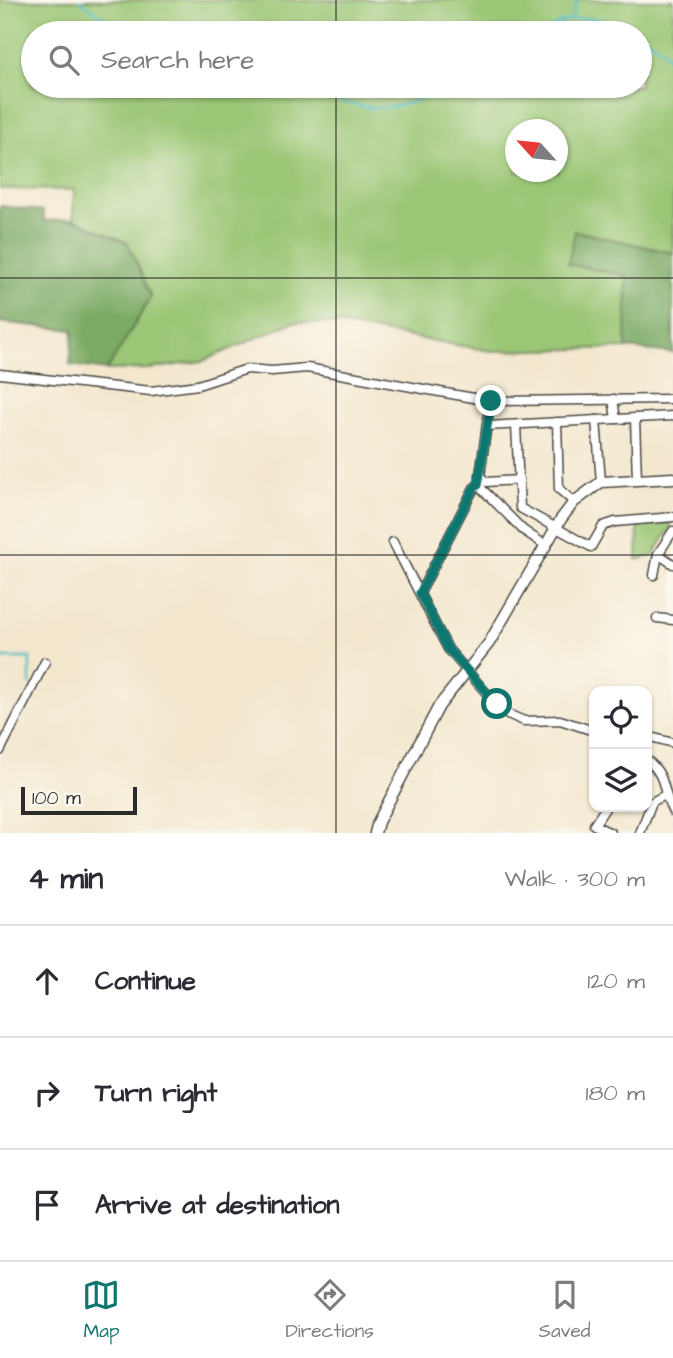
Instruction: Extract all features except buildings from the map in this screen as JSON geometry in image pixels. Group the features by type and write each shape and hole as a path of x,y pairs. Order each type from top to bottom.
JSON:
{"street":[{"path":"0,374 151,391 180,389 247,369 272,371 307,368 491,401 673,399"},
{"path":"613,399 616,419"},
{"path":"420,593 479,481 491,401"},
{"path":"487,426 673,416"},
{"path":"635,418 637,480"},
{"path":"596,420 601,482"},
{"path":"557,422 559,489 573,502"},
{"path":"516,425 520,508 555,529 591,547 603,526 615,522 673,517"},
{"path":"374,833 439,706 489,643 573,502 601,482 673,478"},
{"path":"479,481 519,480"},
{"path":"479,481 523,530 545,545"},
{"path":"654,576 659,554 673,531"},
{"path":"393,542 448,649 503,712 524,721 560,720 589,729"},
{"path":"659,554 673,564"},
{"path":"657,618 673,620"},
{"path":"0,751 45,662"},
{"path":"652,738 673,744"},
{"path":"652,765 663,776 665,795 673,812"},
{"path":"640,833 652,802 665,795"},
{"path":"603,812 594,825 611,833"}],"green space":[{"path":"0,0 673,0 673,253 576,231 568,264 627,276 626,348 491,351 337,324 293,322 203,361 150,369 107,370 151,297 128,243 73,219 74,190 0,189"},
{"path":"0,206 43,211 44,221 73,219 128,243 151,297 107,370 70,365 73,330 0,322"},
{"path":"575,231 673,253 673,353 626,348 627,276 568,264"},
{"path":"669,522 671,527 653,556 637,560 638,525"}],"waterway":[{"path":"79,0 109,21"},
{"path":"572,18 577,0"},
{"path":"568,21 604,21"},
{"path":"652,42 673,64"},
{"path":"332,98 372,108 398,106 424,98"},
{"path":"481,98 487,98"},
{"path":"0,658 30,658 30,684"}],"route":[{"path":"491,401 478,485 474,488 420,593 448,649 497,704"}]}
